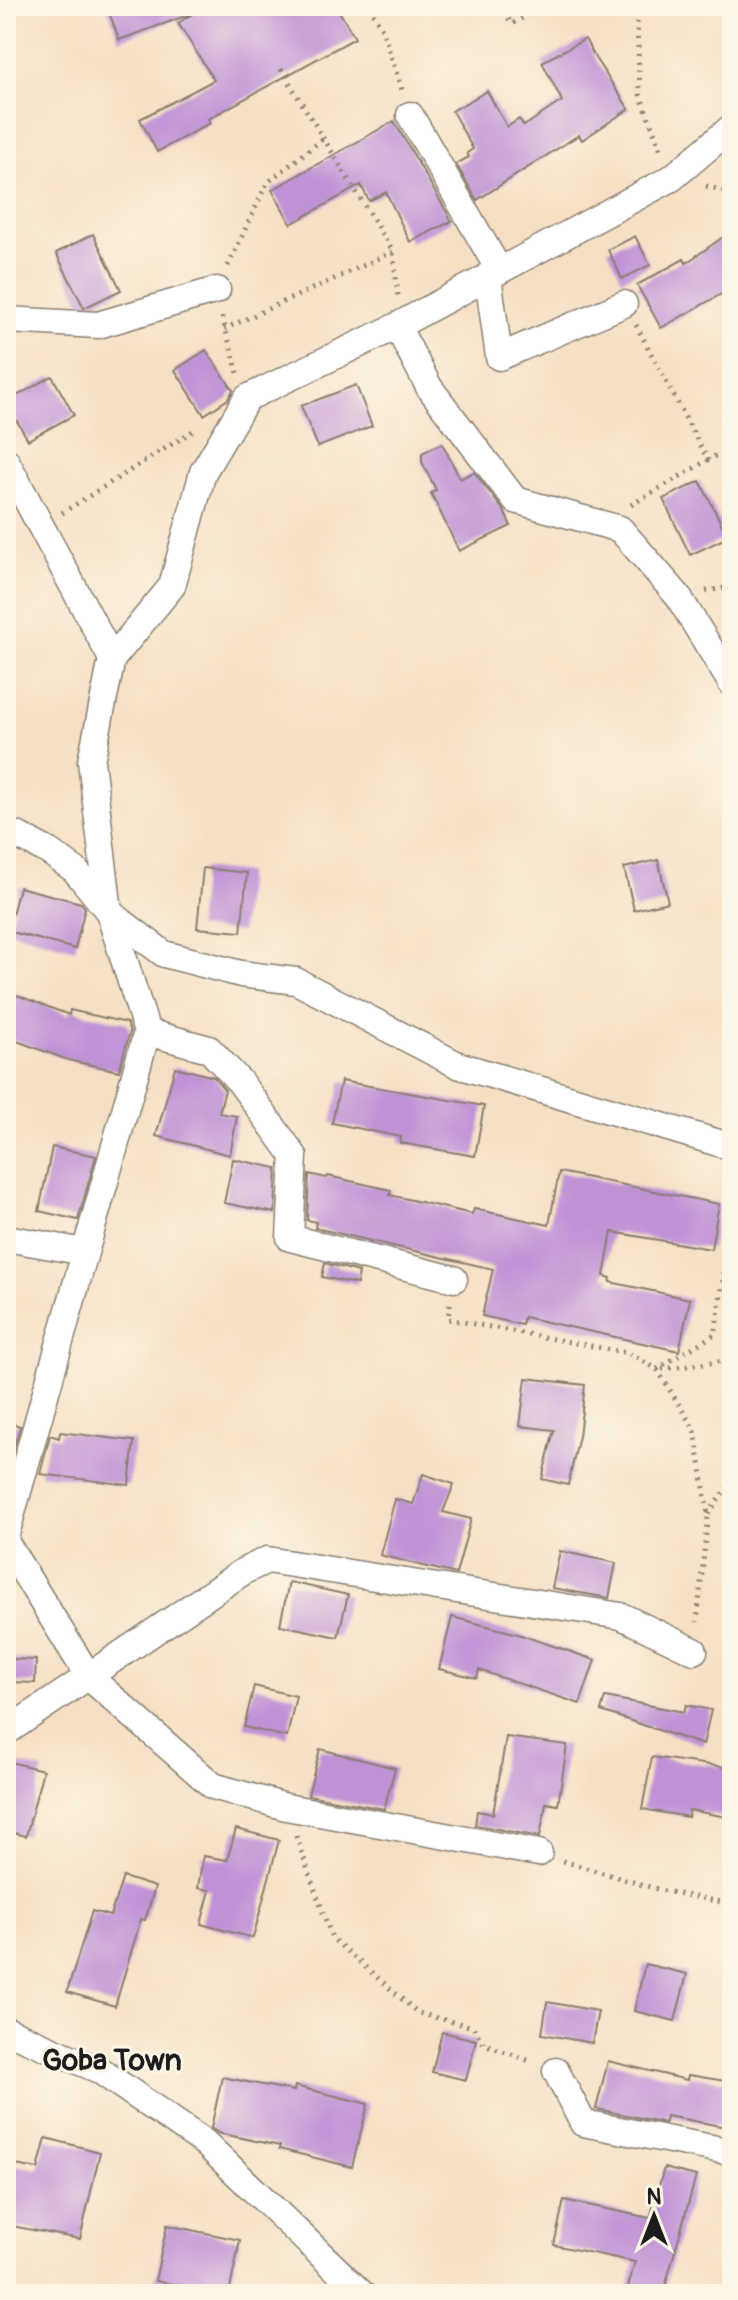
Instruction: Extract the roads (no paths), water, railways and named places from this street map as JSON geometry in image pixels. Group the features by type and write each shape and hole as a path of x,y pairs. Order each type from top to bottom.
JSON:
{"street":[{"path":"410,115 494,273 499,357 624,304"},
{"path":"6,1534 147,1032 109,912 91,761 112,659 172,586 203,472 247,398 397,326 672,178 732,127"},
{"path":"6,320 98,325 217,290"},
{"path":"397,326 429,387 515,500 620,529 678,596 732,684"},
{"path":"6,461 112,659"},
{"path":"6,835 17,835 75,870 109,912 164,954 241,974 296,981 458,1065 732,1147"},
{"path":"147,1032 209,1049 240,1082 294,1156 290,1238 454,1279"},
{"path":"6,1238 85,1252"},
{"path":"6,1543 89,1677 213,1786 286,1807 539,1853"},
{"path":"6,1732 244,1571 267,1560 621,1616 694,1651"},
{"path":"6,2030 99,2070 205,2143 362,2294"},
{"path":"556,2071 583,2123 732,2152"}],"district":[{"name":"Goba Town","path":"112,2060"}]}
